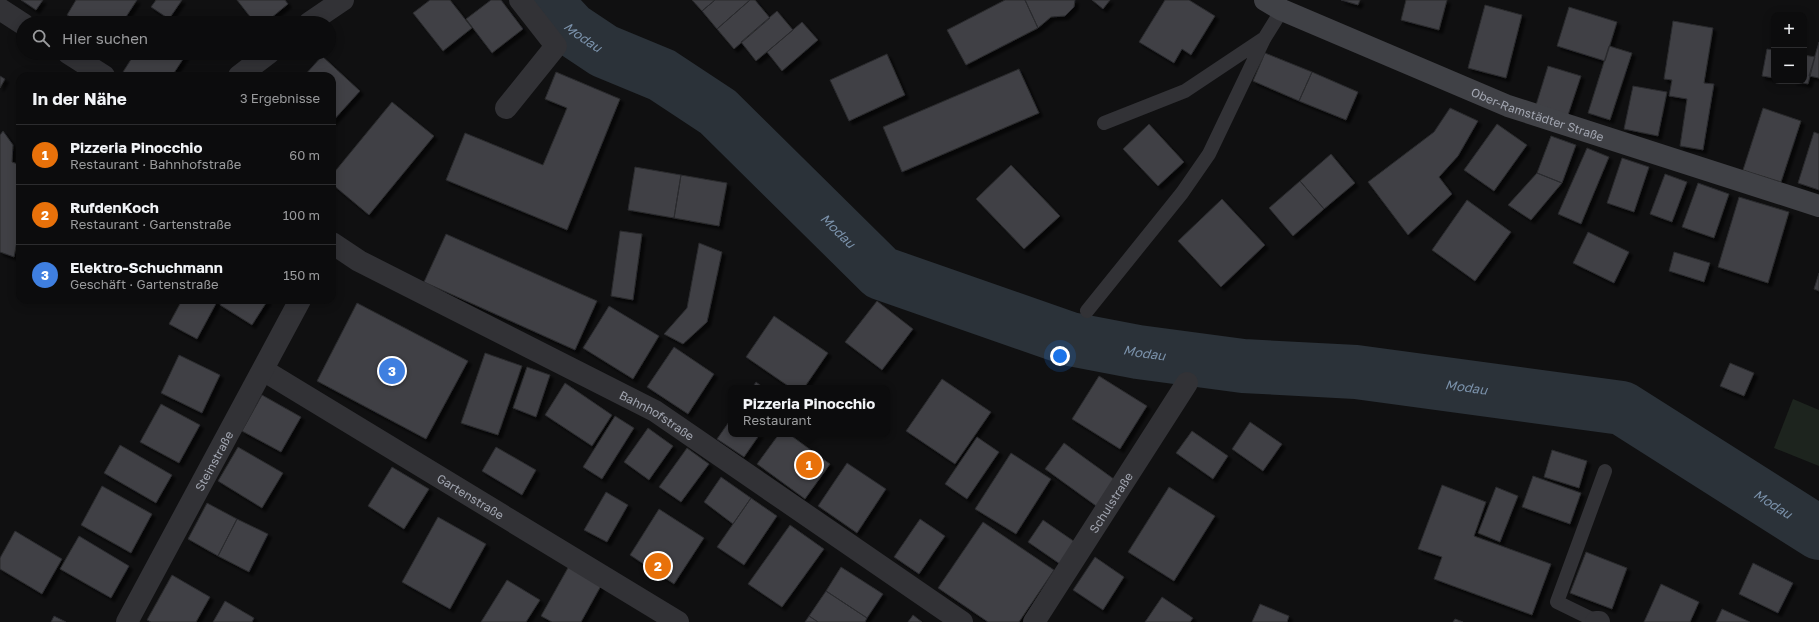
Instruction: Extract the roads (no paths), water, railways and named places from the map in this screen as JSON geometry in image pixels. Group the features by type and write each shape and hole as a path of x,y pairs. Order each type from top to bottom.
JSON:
{"main road":[{"name":"Ober-Ramstädter Straße","path":"1273,5 1508,106 1819,206"}],"street":[{"path":"319,16 343,0"},
{"path":"506,108 556,46 520,0"},
{"path":"0,9 16,19"},
{"path":"79,60 98,72"},
{"path":"244,72 259,60"},
{"name":"Bahnhofstraße","path":"336,246 359,261 655,411 962,622"},
{"name":"Steinstraße","path":"127,622 298,304"},
{"name":"Gartenstraße","path":"263,370 678,622"},
{"name":"Schulstraße","path":"1034,622 1187,383"}],"lane":[{"path":"1087,311 1182,193 1209,154 1264,38 1273,5"},
{"path":"1104,123 1184,91 1264,38"},
{"path":"1597,622 1557,602 1605,471"}],"waterway":[{"name":"Modau","path":"544,0 571,29 604,51 662,75 718,112 881,273 1070,339 1138,352 1243,366 1356,372 1622,408 1819,533"}],"place":[{"name":"Elektro-Schuchmann","path":"392,371"},
{"name":"Pizzeria Pinocchio","path":"809,465"},
{"name":"RufdenKoch","path":"658,566"}]}
